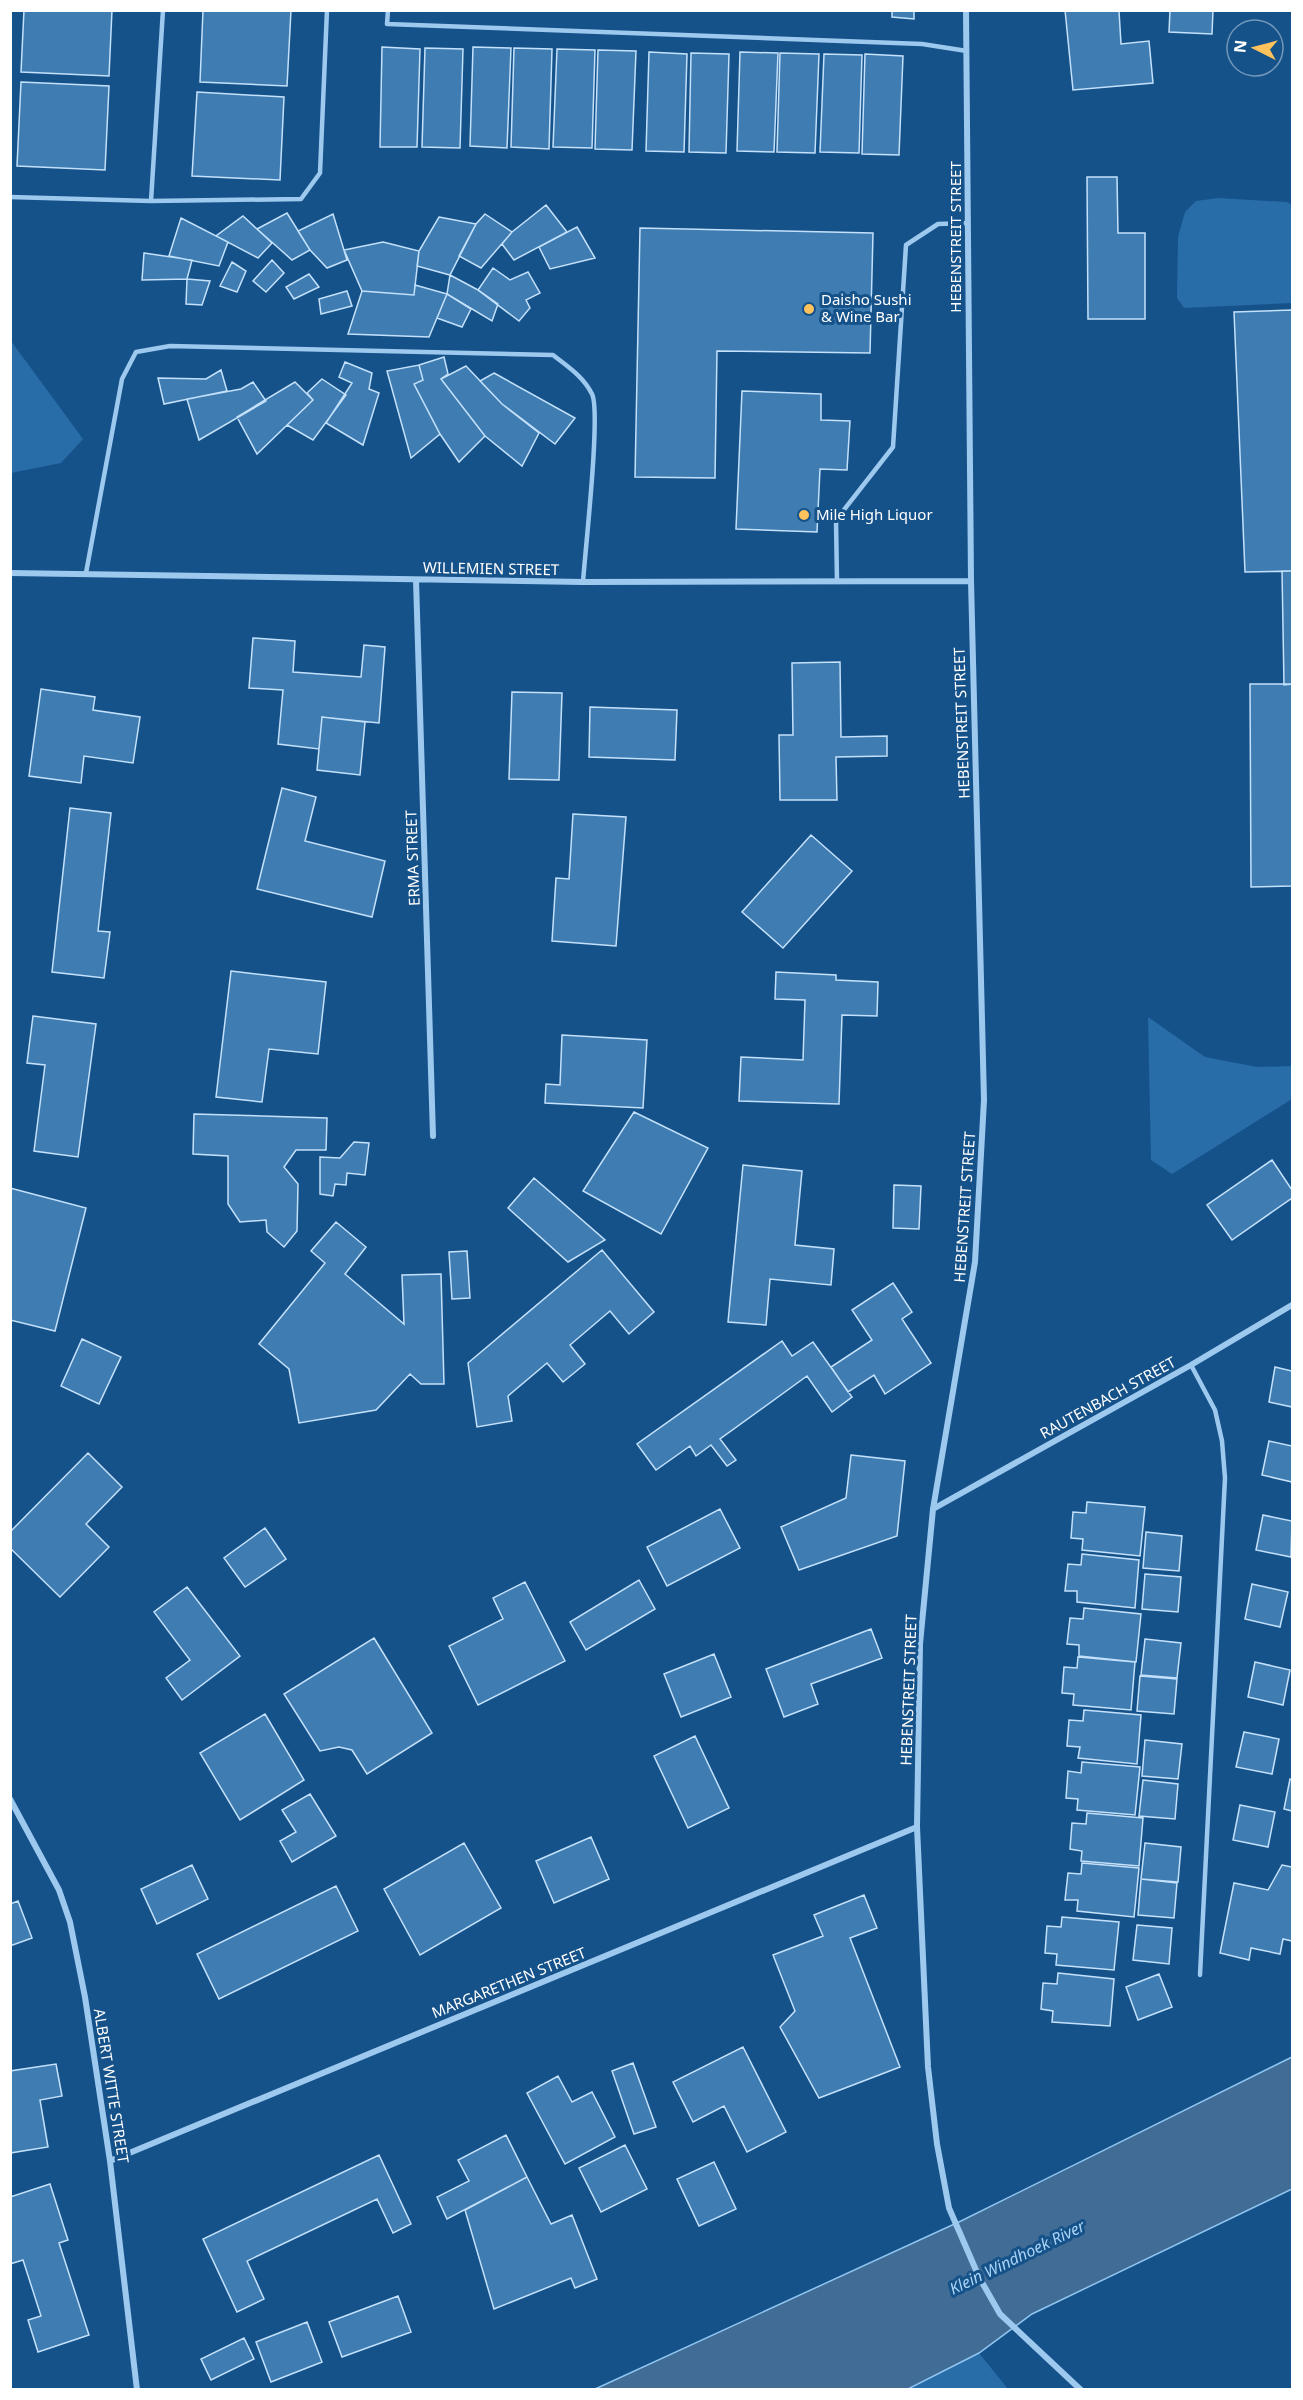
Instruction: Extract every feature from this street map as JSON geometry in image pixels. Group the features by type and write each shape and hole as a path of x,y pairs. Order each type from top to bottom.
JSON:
{"street":[{"name":"HEBENSTREIT STREET","path":"966,10 971,581 984,1111 975,1263 933,1509 920,1644 917,1827 928,2067 937,2144 949,2208 979,2277 1000,2314 1081,2390"},
{"name":"WILLEMIEN STREET","path":"10,573 583,582 971,581"},
{"name":"ERMA STREET","path":"416,580 433,1136"},
{"name":"RAUTENBACH STREET","path":"933,1509 1191,1365 1293,1305"},
{"name":"ALBERT WITTE STREET","path":"10,1799 59,1890 70,1922 85,1997 110,2161 137,2390"},
{"name":"MARGARETHEN STREET","path":"110,2161 917,1827"}],"lane":[{"path":"151,201 163,10"},
{"path":"10,197 151,201 301,199 320,173 327,10"},
{"path":"388,10 387,24 922,44 967,51"},
{"path":"837,582 836,520 893,447 906,245 938,224 968,223"},
{"path":"86,573 122,379 136,352 170,346 553,355 581,376 594,396 595,428 583,582"},
{"path":"1191,1365 1215,1410 1222,1441 1225,1478 1200,1975"}],"shaded area":[{"path":"1218,198 1287,202 1292,205 1292,303 1184,308 1177,298 1178,237 1185,212 1196,201"},
{"path":"11,341 83,439 61,463 11,473"},
{"path":"1148,1017 1205,1057 1257,1067 1292,1066 1292,1099 1172,1174 1151,1160"},
{"path":"979,2353 1008,2389 908,2390"}],"water":[{"name":"Klein Windhoek River","path":"1292,2057 1292,2189 1032,2314 979,2353 908,2389 593,2390 961,2221"}],"building":[{"path":"24,10 112,10 109,76 21,72"},
{"path":"203,10 291,10 287,86 200,82"},
{"path":"892,10 914,10 914,19 892,17"},
{"path":"1065,10 1129,10 1119,11 1121,44 1149,41 1153,83 1073,90"},
{"path":"1170,10 1213,10 1212,34 1169,32"},
{"path":"382,47 420,49 417,147 380,147"},
{"path":"473,47 511,48 507,148 470,146"},
{"path":"425,48 463,49 460,148 422,147"},
{"path":"514,48 552,49 549,149 511,147"},
{"path":"557,49 595,50 592,148 553,147"},
{"path":"598,50 636,51 632,150 595,149"},
{"path":"649,52 687,54 684,152 646,151"},
{"path":"740,52 778,53 774,152 737,151"},
{"path":"691,53 729,54 726,153 689,152"},
{"path":"780,53 819,54 815,153 777,152"},
{"path":"824,54 862,55 859,153 820,152"},
{"path":"865,54 903,56 899,155 862,154"},
{"path":"21,82 109,86 105,170 17,166"},
{"path":"197,92 284,97 280,180 192,176"},
{"path":"1087,177 1117,177 1118,233 1145,233 1145,319 1088,319"},
{"path":"546,205 567,232 514,260 502,244 512,232"},
{"path":"287,213 310,250 292,260 257,229"},
{"path":"333,214 347,260 327,268 310,250 298,231"},
{"path":"485,214 512,232 481,268 459,256 476,224"},
{"path":"243,216 272,243 258,258 216,236"},
{"path":"439,217 476,224 450,275 417,266 419,251"},
{"path":"181,218 228,242 219,266 169,256"},
{"path":"577,227 595,258 550,269 539,247"},
{"path":"640,228 873,233 870,353 717,351 715,478 635,477"},
{"path":"383,242 419,251 414,295 362,291 344,250"},
{"path":"144,253 192,260 187,279 142,280"},
{"path":"272,260 284,273 266,292 253,281"},
{"path":"232,262 246,271 237,292 220,286"},
{"path":"493,268 510,280 528,272 540,293 526,300 530,308 519,321 478,290"},
{"path":"309,274 319,287 294,299 286,287"},
{"path":"450,275 498,304 492,321 447,294"},
{"path":"187,279 210,281 202,305 186,304"},
{"path":"415,285 447,294 429,337 348,334 362,291 414,295"},
{"path":"347,291 352,306 321,314 319,299"},
{"path":"447,294 471,309 462,327 437,318"},
{"path":"1292,310 1292,571 1245,572 1234,312"},
{"path":"444,357 448,374 441,379 485,436 459,462 440,434 414,384 423,380 419,365"},
{"path":"345,362 372,373 369,389 379,393 363,445 326,423 352,383 339,377"},
{"path":"419,365 423,380 414,384 440,434 411,458 387,371"},
{"path":"466,366 502,404 539,433 522,466 485,436 441,379"},
{"path":"221,370 227,391 164,404 158,378 206,379"},
{"path":"494,373 575,418 555,444 502,404 480,381"},
{"path":"322,379 346,395 313,440 287,425 313,400 307,393"},
{"path":"253,382 266,401 199,440 187,399 241,389"},
{"path":"295,382 313,400 257,454 237,417"},
{"path":"742,391 821,394 821,420 850,421 847,470 820,469 817,532 736,529"},
{"path":"1282,571 1292,571 1292,684 1284,685"},
{"path":"253,638 295,641 293,672 361,677 364,645 385,647 379,723 322,717 319,749 278,744 283,690 249,688"},
{"path":"840,662 841,737 887,736 887,756 836,757 837,800 780,800 779,735 793,735 792,663"},
{"path":"1250,684 1292,684 1292,886 1251,887"},
{"path":"41,689 95,697 93,710 140,717 133,763 84,756 81,783 29,776"},
{"path":"512,692 562,693 559,780 509,779"},
{"path":"590,707 677,710 675,760 589,757"},
{"path":"322,717 365,722 360,775 317,770"},
{"path":"282,788 316,797 305,841 385,861 372,917 257,889"},
{"path":"70,808 111,813 98,931 110,932 104,978 52,972"},
{"path":"573,814 626,817 616,946 552,941 556,878 569,879"},
{"path":"811,835 852,871 783,948 742,912"},
{"path":"231,971 326,982 318,1054 269,1049 262,1102 216,1097"},
{"path":"776,972 836,975 836,980 878,982 877,1016 842,1015 839,1104 739,1101 741,1057 803,1060 805,1000 775,999"},
{"path":"33,1016 96,1024 78,1157 34,1151 45,1065 27,1063"},
{"path":"562,1035 647,1040 643,1108 545,1103 546,1084 560,1085"},
{"path":"634,1112 708,1148 661,1234 583,1191"},
{"path":"194,1114 327,1118 326,1150 296,1150 284,1167 298,1184 297,1231 284,1247 267,1232 266,1220 240,1222 228,1204 228,1156 193,1154"},
{"path":"354,1142 369,1143 365,1175 347,1173 346,1185 335,1184 333,1196 320,1194 320,1157 340,1158"},
{"path":"1272,1160 1292,1190 1292,1198 1232,1240 1207,1205"},
{"path":"743,1165 802,1171 795,1245 834,1249 831,1285 770,1279 766,1325 728,1322"},
{"path":"534,1178 605,1240 568,1262 508,1208"},
{"path":"894,1185 921,1186 919,1229 893,1228"},
{"path":"10,1188 86,1208 55,1331 10,1320"},
{"path":"336,1222 366,1247 345,1274 404,1324 402,1275 441,1274 444,1384 421,1384 410,1374 376,1410 299,1423 289,1369 259,1344 325,1263 311,1251"},
{"path":"602,1250 654,1312 629,1334 610,1311 570,1345 585,1364 563,1382 547,1363 508,1396 512,1421 477,1427 468,1363"},
{"path":"467,1251 470,1298 452,1299 449,1252"},
{"path":"893,1283 912,1312 902,1319 931,1363 885,1394 874,1375 848,1392 831,1367 872,1340 852,1310"},
{"path":"82,1339 121,1357 99,1404 61,1386"},
{"path":"782,1341 792,1356 813,1342 852,1397 832,1412 807,1376 720,1439 736,1460 727,1466 711,1445 696,1456 690,1446 656,1470 637,1444"},
{"path":"1275,1367 1292,1371 1292,1407 1269,1402"},
{"path":"1269,1441 1292,1446 1292,1482 1262,1475"},
{"path":"88,1453 122,1487 86,1524 109,1547 60,1597 10,1548 10,1532"},
{"path":"851,1455 905,1461 897,1536 799,1570 781,1527 846,1498"},
{"path":"1087,1502 1145,1507 1140,1556 1082,1550 1083,1539 1071,1538 1073,1512 1086,1513"},
{"path":"720,1509 740,1548 667,1586 647,1547"},
{"path":"1263,1515 1292,1521 1291,1557 1256,1550"},
{"path":"265,1528 286,1559 245,1587 224,1558"},
{"path":"1146,1532 1182,1536 1179,1571 1143,1568"},
{"path":"1082,1554 1139,1560 1135,1608 1077,1602 1077,1591 1065,1591 1068,1564 1081,1565"},
{"path":"1145,1574 1181,1577 1178,1612 1142,1609"},
{"path":"639,1580 655,1609 586,1650 570,1622"},
{"path":"525,1582 565,1661 478,1705 449,1646 503,1619 493,1598"},
{"path":"1252,1584 1288,1592 1280,1627 1245,1619"},
{"path":"187,1587 240,1656 182,1700 166,1678 190,1660 154,1612"},
{"path":"1084,1608 1141,1614 1136,1662 1079,1656 1079,1645 1067,1644 1070,1618 1083,1619"},
{"path":"871,1629 882,1658 811,1684 818,1704 784,1717 766,1669"},
{"path":"374,1638 432,1733 367,1774 352,1750 339,1747 320,1751 284,1694"},
{"path":"1145,1639 1181,1643 1177,1678 1141,1675"},
{"path":"714,1654 731,1697 681,1717 664,1674"},
{"path":"1078,1657 1135,1662 1131,1710 1073,1705 1074,1694 1062,1693 1064,1667 1077,1668"},
{"path":"1255,1662 1290,1670 1283,1705 1248,1697"},
{"path":"1140,1676 1177,1679 1174,1714 1137,1711"},
{"path":"1084,1710 1141,1715 1137,1764 1078,1758 1080,1747 1067,1746 1069,1720 1083,1721"},
{"path":"265,1714 304,1780 240,1820 200,1753"},
{"path":"1244,1732 1279,1739 1272,1774 1236,1767"},
{"path":"695,1736 729,1808 688,1828 654,1756"},
{"path":"1145,1740 1182,1744 1178,1779 1142,1776"},
{"path":"1082,1762 1140,1767 1135,1815 1077,1810 1078,1799 1066,1798 1068,1771 1081,1773"},
{"path":"1290,1779 1292,1780 1292,1811 1284,1809"},
{"path":"1143,1780 1178,1784 1175,1819 1139,1816"},
{"path":"310,1794 336,1836 292,1862 280,1841 296,1832 282,1810"},
{"path":"1240,1805 1275,1812 1268,1847 1233,1840"},
{"path":"1087,1813 1143,1818 1139,1866 1081,1861 1082,1851 1070,1849 1072,1823 1086,1824"},
{"path":"591,1837 609,1879 554,1903 536,1861"},
{"path":"464,1843 501,1908 420,1955 384,1889"},
{"path":"1145,1843 1181,1847 1178,1882 1141,1879"},
{"path":"1082,1863 1139,1868 1134,1917 1077,1911 1078,1900 1065,1900 1068,1873 1081,1874"},
{"path":"192,1865 208,1899 157,1924 141,1889"},
{"path":"1282,1865 1292,1867 1292,1941 1283,1939 1280,1954 1251,1948 1249,1960 1220,1953 1234,1883 1268,1890"},
{"path":"1141,1879 1177,1883 1174,1918 1138,1915"},
{"path":"336,1886 358,1931 219,1999 197,1954"},
{"path":"864,1895 877,1928 850,1938 900,2067 819,2098 780,2027 795,2011 773,1955 823,1936 814,1915"},
{"path":"18,1901 32,1938 10,1946 10,1904"},
{"path":"1062,1917 1119,1922 1114,1970 1056,1965 1057,1954 1045,1953 1047,1926 1061,1927"},
{"path":"1137,1925 1172,1928 1169,1964 1133,1960"},
{"path":"1058,1973 1114,1979 1110,2026 1052,2022 1053,2011 1041,2009 1043,1983 1057,1984"},
{"path":"1159,1974 1172,2007 1138,2020 1126,1987"},
{"path":"743,2047 786,2132 747,2152 724,2106 693,2122 673,2082"},
{"path":"633,2063 656,2127 634,2134 612,2071"},
{"path":"56,2064 62,2096 40,2100 48,2147 10,2153 10,2071"},
{"path":"558,2076 572,2102 592,2092 615,2137 565,2164 527,2093"},
{"path":"506,2135 527,2177 447,2219 437,2197 469,2181 458,2160"},
{"path":"625,2145 647,2189 601,2212 579,2168"},
{"path":"379,2155 411,2224 393,2233 377,2199 247,2261 264,2299 237,2312 203,2239"},
{"path":"714,2162 736,2209 699,2226 677,2179"},
{"path":"527,2177 551,2224 572,2215 597,2279 575,2288 571,2278 494,2309 465,2210"},
{"path":"50,2184 68,2240 59,2243 89,2335 38,2352 28,2320 41,2316 23,2260 10,2264 10,2197"},
{"path":"398,2296 411,2332 342,2357 329,2322"},
{"path":"307,2322 322,2362 271,2382 256,2342"},
{"path":"244,2338 254,2359 211,2380 201,2359"}],"place":[{"name":"Daisho Sushi & Wine Bar","path":"809,309"},
{"name":"Mile High Liquor","path":"804,515"}]}
